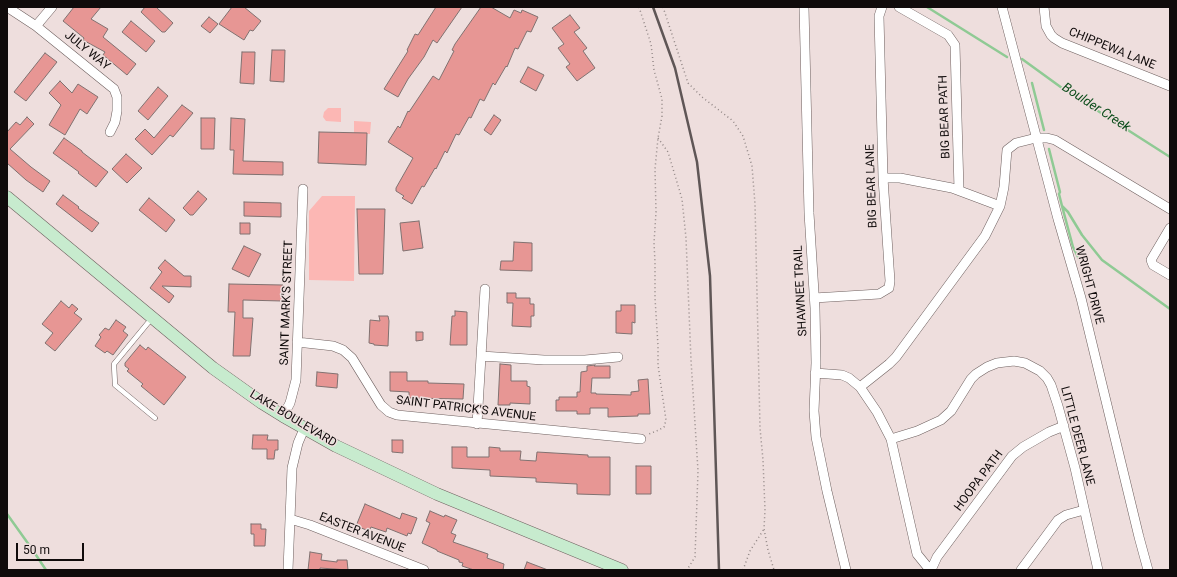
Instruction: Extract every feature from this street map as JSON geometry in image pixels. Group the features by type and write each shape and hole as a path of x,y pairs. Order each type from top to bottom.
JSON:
{"main road":[{"name":"LAKE BOULEVARD","path":"7,197 213,368 262,403 304,429 336,446 437,494 622,570"}],"street":[{"name":"JULY WAY","path":"7,7 36,26 114,89 117,98 117,111 115,122 110,132"},
{"path":"36,26 52,7"},
{"name":"SHAWNEE TRAIL","path":"804,7 809,199 814,298 815,373 813,406 815,430 827,491 846,570"},
{"name":"BIG BEAR LANE","path":"814,298 879,294 885,292 889,288 890,281 883,178 879,16 882,7"},
{"name":"BIG BEAR PATH","path":"899,7 948,35 955,45 959,190"},
{"name":"WRIGHT DRIVE","path":"1002,7 1036,138 1081,298 1148,570"},
{"name":"CHIPPEWA LANE","path":"1044,7 1046,26 1054,38 1062,43 1170,86"},
{"path":"860,387 896,357 985,236 1000,206 1004,187 1007,150 1016,143 1036,138 1047,138 1062,144 1170,209"},
{"path":"883,178 900,178 959,190 1000,206"},
{"name":"SAINT MARK'S STREET","path":"283,416 290,403 296,380 303,189"},
{"path":"1170,228 1151,260 1153,265 1170,275"},
{"path":"477,424 485,289"},
{"name":"SAINT PATRICK'S AVENUE","path":"297,342 338,346 352,358 381,405 396,415 641,439"},
{"path":"481,356 551,360 585,360 618,357"},
{"name":"LITTLE DEER LANE","path":"891,439 917,431 941,420 951,411 976,374 987,367 998,363 1014,361 1025,363 1040,371 1052,385 1064,426 1098,570"},
{"path":"815,373 842,375 849,378 860,387 877,412 891,439 915,548 920,559 931,570"},
{"name":"HOOPA PATH","path":"931,570 937,557 1012,456 1023,447 1049,432 1064,426"},
{"path":"288,570 292,462 304,429"},
{"path":"1021,570 1058,520 1066,515 1084,510"},
{"name":"EASTER AVENUE","path":"290,519 424,570"}],"lane":[{"path":"152,318 114,364 115,385 155,418"}],"path":[{"path":"639,7 651,44 654,70 662,99 662,116 658,138 656,169 654,243 656,262 655,298 658,365 666,420 664,427 641,439"},
{"path":"663,7 688,83 702,97 732,121 743,136 752,166 755,197 760,428 766,510 764,529 774,570"},
{"path":"658,138 668,152 682,199 686,238 690,353 698,471 695,557 687,570"},
{"path":"743,570 750,551 764,529"}],"shaded area":[{"path":"328,108 341,108 341,122 326,121 323,117 324,112"},
{"path":"354,121 371,122 370,134 354,133"},
{"path":"322,196 355,196 354,281 309,280 309,211"}],"building":[{"path":"74,7 101,7 91,19 108,29 103,37 136,64 127,75 103,55 105,52 83,40 84,38 63,21"},
{"path":"145,7 156,7 173,23 165,32 162,32 141,12"},
{"path":"232,7 244,7 261,21 253,31 250,30 244,40 219,24"},
{"path":"436,7 462,7 437,43 433,40 424,57 408,79 398,97 384,89 408,51 407,50 415,34 418,35"},
{"path":"481,7 491,7 510,18 514,10 521,13 522,10 538,17 531,32 527,31 518,49 515,48 507,67 506,66 495,85 493,83 484,101 480,99 471,118 469,117 459,135 456,134 447,153 445,151 436,169 435,168 424,187 422,186 412,204 402,198 404,196 396,191 396,188 413,158 388,142 398,126 400,128 408,111 409,112 433,76 439,80 454,51 452,50 455,44"},
{"path":"570,15 580,28 574,32 587,48 583,51 595,68 577,81 566,67 570,64 558,48 564,44 552,28"},
{"path":"209,17 218,24 210,33 201,26"},
{"path":"131,21 155,41 146,52 122,32"},
{"path":"272,50 285,50 284,82 270,81"},
{"path":"242,52 255,52 254,84 240,83"},
{"path":"45,53 57,62 26,101 14,92"},
{"path":"528,67 544,75 536,91 520,82"},
{"path":"60,81 72,93 78,84 98,97 87,114 80,109 65,135 49,125 61,105 49,93"},
{"path":"158,87 168,96 148,120 138,111"},
{"path":"182,105 193,113 173,137 170,135 152,155 135,139 145,129 154,138"},
{"path":"494,115 501,120 491,135 484,130"},
{"path":"27,117 34,124 10,149 50,181 43,192 26,180 7,163 7,132 16,122 20,125"},
{"path":"201,118 215,118 214,149 201,149"},
{"path":"231,118 245,119 243,161 283,162 283,175 233,174 234,150 230,150"},
{"path":"319,132 367,133 366,165 318,163"},
{"path":"64,138 108,172 96,187 78,173 79,172 53,153"},
{"path":"126,154 142,168 127,183 112,169"},
{"path":"198,191 207,199 193,215 190,215 183,208"},
{"path":"63,195 99,223 92,232 56,204"},
{"path":"149,198 175,220 166,232 139,210"},
{"path":"244,202 281,203 281,217 244,216"},
{"path":"357,209 385,209 383,274 359,274"},
{"path":"419,221 423,248 403,251 400,223"},
{"path":"240,223 250,223 250,234 240,234"},
{"path":"514,242 532,243 532,271 500,270 501,261 513,261"},
{"path":"244,246 261,254 249,277 232,269"},
{"path":"165,260 184,276 191,276 191,287 162,286 174,296 169,303 150,288 162,272 158,268"},
{"path":"229,284 283,285 282,301 243,300 243,318 253,318 250,356 233,356 235,312 228,312"},
{"path":"507,293 516,293 516,298 530,298 530,304 534,304 534,316 531,316 531,327 512,326 513,303 507,303"},
{"path":"61,301 69,308 72,304 78,309 74,313 82,319 55,351 45,343 53,333 42,324"},
{"path":"621,305 635,305 635,323 632,322 632,334 616,333 616,311 621,311"},
{"path":"455,311 467,312 467,345 450,345 452,316 455,316"},
{"path":"379,316 388,316 388,346 369,343 370,320 380,321"},
{"path":"116,320 126,327 123,331 128,335 113,355 107,351 105,353 95,346 101,337 99,335 105,328 109,330"},
{"path":"416,332 423,332 423,340 416,341"},
{"path":"140,345 146,350 148,347 186,377 164,405 141,386 143,384 127,371 129,369 125,366 125,363"},
{"path":"500,364 511,365 511,381 527,381 527,386 530,387 530,404 510,403 510,405 498,405"},
{"path":"595,365 594,366 610,366 610,378 592,378 591,393 631,395 631,392 639,391 638,380 648,379 650,414 608,417 608,408 590,408 590,414 577,414 577,411 556,411 556,400 559,400 559,397 577,397 577,392 580,392 581,372 587,371 587,366"},
{"path":"317,372 338,374 337,388 316,386"},
{"path":"390,372 407,372 407,381 464,384 463,399 409,398 409,392 390,391"},
{"path":"253,435 268,435 267,440 278,440 278,450 275,450 274,459 267,459 267,449 252,449"},
{"path":"392,440 403,440 403,453 392,452"},
{"path":"452,447 467,447 467,457 489,457 489,447 500,448 500,451 521,451 520,460 536,461 537,452 588,455 588,457 610,457 610,495 577,494 577,484 536,482 536,478 490,476 490,470 452,468"},
{"path":"636,466 651,466 651,494 636,494"},
{"path":"365,504 400,519 402,513 417,518 411,534 408,533 407,536 387,528 386,532 371,527 369,531 356,526"},
{"path":"430,511 444,517 445,515 457,520 451,533 456,535 453,542 488,554 487,558 504,564 503,570 474,570 462,566 463,563 459,562 459,560 422,543 430,523 426,521"},
{"path":"251,524 261,524 261,529 266,529 265,546 254,546 254,534 251,534"},
{"path":"310,552 322,554 321,560 337,562 337,560 347,560 348,570 320,568 320,570 308,570"},
{"path":"527,562 548,570 524,570"}],"waterway":[{"name":"Boulder Creek","path":"927,7 1007,57"},
{"name":"Boulder Creek","path":"1022,59 1062,88 1170,157"},
{"path":"1032,83 1044,130"},
{"path":"1049,149 1062,206 1068,212 1082,235 1102,260 1170,309"},
{"path":"1062,206 1073,247 1079,259"},
{"path":"7,514 46,570"}],"railway":[{"path":"653,7 675,68 697,162 710,276 719,570"}]}
